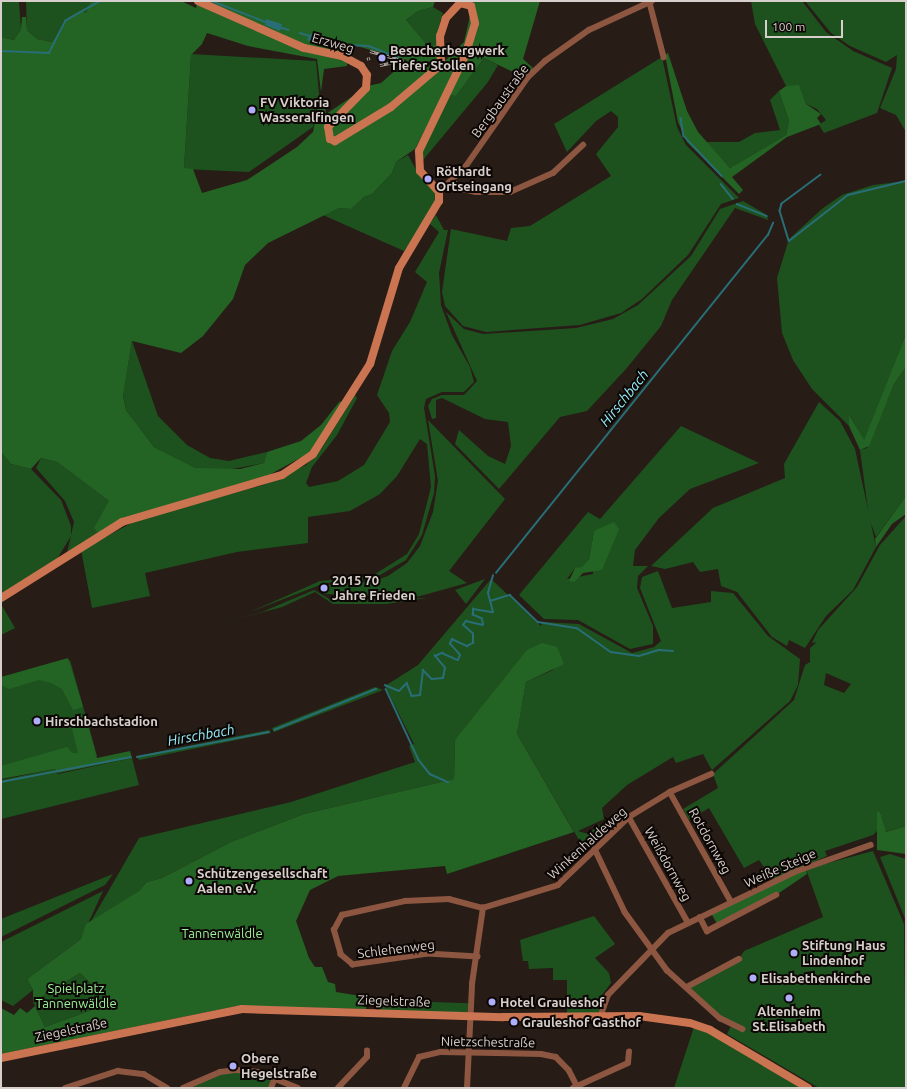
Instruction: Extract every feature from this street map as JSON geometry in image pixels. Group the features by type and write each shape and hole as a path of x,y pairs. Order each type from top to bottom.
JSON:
{"street":[{"name":"Erzweg","path":"198,1 304,48 342,56 361,66 367,74 366,88 328,127 330,139 334,141 391,107 437,68 441,61 440,36 446,18 460,3 471,6 476,23 465,56 419,151 420,171 439,192"},
{"name":"Bergbaustraße","path":"439,192 453,182 528,77 545,61 589,30 651,2"},
{"path":"651,2 664,57"},
{"path":"453,182 462,189 476,192 510,192 553,173 583,145"},
{"path":"1,598 122,522 282,475 314,454 370,364 399,268 436,210 439,192"},
{"name":"Winkenhaldeweg","path":"483,908 558,885 629,818 670,792 711,774"},
{"name":"Rotdornweg","path":"670,792 731,901"},
{"name":"Weißdornweg","path":"629,818 688,922"},
{"name":"Weiße Steige","path":"601,1015 608,995 668,933 731,901 798,871 871,845"},
{"path":"595,849 620,904 667,970 687,986 720,1018 743,1029"},
{"name":"Weiße Steige","path":"700,917 707,931 776,895"},
{"name":"Schlehenweg","path":"478,957 428,954 353,965 341,955 334,930 342,915 405,901 449,899 483,908"},
{"path":"467,1088 470,1053 470,1016 483,908"},
{"path":"687,986 739,959"},
{"name":"Ziegelstraße","path":"1,1058 242,1009 470,1016 601,1015 661,1017 690,1023 724,1036 808,1088"},
{"path":"338,1088 367,1057 367,1051"},
{"name":"Nietzschestraße","path":"404,1088 419,1057 427,1052 529,1053 556,1058 568,1070 575,1087"},
{"path":"575,1087 628,1063 629,1052"},
{"path":"65,1088 118,1070 144,1074 167,1088"},
{"path":"183,1088 220,1072 237,1070 275,1078 298,1088"},
{"path":"271,1088 275,1078"}],"green space":[{"path":"1,1 19,2 21,29 14,40 1,37"},
{"path":"26,1 91,1 91,3 86,13 66,19 52,42 37,39 27,30"},
{"path":"91,1 181,1 196,8 198,1 435,1 433,7 418,11 406,20 430,48 439,42 442,64 464,42 473,3 466,1 540,1 523,59 533,68 526,78 484,58 456,96 444,93 415,149 396,162 392,173 372,194 364,197 351,209 339,208 268,243 245,265 233,299 203,336 181,353 132,341 123,396 126,410 154,447 196,468 240,469 264,463 267,452 301,441 321,425 340,401 343,404 311,452 269,475 120,523 101,535 94,528 109,501 57,462 41,458 31,469 11,464 1,452 1,37 14,40 21,29 22,17 26,17 27,30 37,39 52,42 66,19 79,11 86,13","holes":["207,33 248,46 317,59 321,92 324,69 347,66 346,43 407,60 381,83 368,86 326,114 324,100 319,100 313,132 297,147 247,180 202,193 193,169 184,168 191,55 202,44"]},
{"path":"751,1 802,1 826,32 853,51 892,68 877,113 824,133 819,125 826,120 817,109 806,104 799,86 786,86 755,24"},
{"path":"805,1 906,1 906,132 896,115 880,108 896,69 897,55 886,62 850,46 831,33"},
{"path":"433,7 443,13 438,29 439,42 430,48 406,20 418,11"},
{"path":"668,53 687,111 698,132 730,168 786,135 789,121 779,91 786,86 799,85 806,104 821,114 817,118 821,124 787,137 732,177 743,190 739,194 687,142 678,122 665,55"},
{"name":"FV Viktoria Wasseralfingen","path":"191,54 316,61 319,94 313,127 249,172 184,169"},
{"path":"662,57 677,127 686,145 739,198 721,204 688,255 642,299 621,313 580,325 486,332 463,326 445,306 442,292 451,229 507,241 511,228 530,226 611,176 596,154 618,127 618,117 611,111 596,121 567,152 554,124"},
{"path":"484,58 498,65 488,82 423,160 422,150 431,128 451,94 456,96"},
{"path":"779,91 789,121 786,135 730,168 706,142 739,142 755,133 780,130 770,100"},
{"path":"408,155 419,175 435,192 436,205 404,251 323,215 339,208 351,209 364,197 372,194 392,173 396,162"},
{"path":"906,181 906,334 864,441 850,415 849,426 812,389 793,360 782,333 777,278 789,239 823,208 842,195 873,185"},
{"path":"743,201 767,215 768,220 735,208 672,300 661,326 626,369 587,411 560,417 499,489 455,444 459,430 488,456 505,464 511,446 508,422 485,419 442,398 436,400 436,418 432,419 428,406 432,399 442,395 464,395 477,381 446,312 464,329 483,334 576,328 613,319 638,305 691,256 720,209"},
{"path":"436,215 444,230 448,230 439,273 441,305 452,335 470,367 474,382 464,392 442,392 426,399 424,408 435,476 434,493 422,535 406,560 373,579 325,583 250,612 320,581 372,576 407,554 419,534 431,487 427,444 420,439 397,476 380,494 350,511 308,517 308,543 237,552 145,573 150,596 92,608 81,550 139,519 263,485 306,465 322,448 355,395 357,398 337,435 312,467 306,483 309,487 338,481 364,465 390,422 389,413 377,395 392,351 410,322 427,282 415,272 439,232 430,224"},
{"path":"906,334 906,367 894,384 869,446 860,450 849,426 849,414 864,440"},
{"path":"132,341 158,416 187,445 210,458 229,461 267,452 264,463 216,472 196,468 154,447 126,410 123,395"},
{"path":"906,367 906,496 876,537 869,518 860,450 867,448 894,384"},
{"path":"819,402 840,421 855,449 876,547 853,590 826,616 805,648 789,640 787,646 772,637 737,592 721,586 718,569 700,572 693,562 665,569 651,566 713,508 785,478 784,464"},
{"path":"428,420 505,499 449,571 467,583 413,598 325,594 321,589 326,585 374,581 388,576 407,563 420,546 433,512 438,481"},
{"path":"681,426 759,463 690,489 659,518 635,550 633,566 648,566 638,576 637,588 653,626 653,644 630,649 578,620 544,619 519,595 588,512 600,519","holes":["594,531 593,574 567,579 575,568 582,568 589,559"]},
{"path":"1,452 11,464 31,469 61,500 71,526 71,536 57,559 1,594"},
{"path":"41,458 57,462 109,501 99,533 67,553 74,522 65,501 36,468"},
{"path":"906,496 906,514 892,524 876,547 875,539"},
{"path":"906,516 906,826 885,832 880,812 877,813 879,829 873,835 825,851 827,856 773,880 759,860 744,868 709,808 689,820 683,809 718,788 713,774 794,700 805,665 810,662 810,648 817,642 812,643 818,630 857,587 880,545","holes":["826,673 851,684 844,693 824,685"]},
{"path":"614,522 619,529 602,570 583,573 574,582 569,581 575,568 582,567 589,559 594,531"},
{"path":"658,571 672,608 711,602 711,591 733,593 768,636 800,659 798,685 790,701 712,770 703,754 676,763 673,757 627,785 602,808 604,819 578,831 588,834 599,825 607,833 586,852 517,734 526,682 553,670 557,647 455,740 454,779 304,814 231,842 162,878 147,882 139,891 90,923 139,838 291,802 415,762 409,746 414,744 385,686 418,665 491,579 541,626 542,622 579,624 632,653 654,647 661,641 640,588 642,577"},
{"path":"485,579 466,604 455,590"},
{"path":"314,590 331,600 427,598 386,604 333,604 315,592 282,607 214,625 262,612"},
{"path":"1,604 15,628 1,635"},
{"name":"Tannenwäldle","path":"542,643 557,647 564,664 526,682 517,734 574,832 447,874 445,866 338,876 310,890 296,921 309,958 315,967 322,967 328,982 335,984 336,992 367,997 366,1009 237,1006 1,1054 1,1008 14,1015 20,1008 27,1013 35,1006 45,1027 111,1003 80,973 33,1002 33,990 27,979 81,939 86,924 139,891 147,882 162,878 231,842 304,814 454,779 455,740 527,650"},
{"path":"68,658 83,707 73,710 62,689 51,683 39,680 9,689 1,685 1,677"},
{"path":"70,660 97,756 1,775 1,680"},
{"path":"375,687 383,690 274,732 272,728"},
{"path":"85,714 97,758 130,751 132,758 58,773 55,769 1,779 1,766 67,747 72,753 78,753 72,729 75,717"},
{"path":"269,730 271,733 139,760 137,756"},
{"path":"132,758 139,785 1,819 1,780 55,769 58,774"},
{"path":"877,812 880,812 886,832 906,826 906,854 877,850"},
{"path":"873,851 904,924 906,1088 819,1088 727,1034 731,1026 690,987 739,959 744,951 823,917 806,869"},
{"path":"890,854 906,859 906,921 880,857"},
{"path":"806,869 807,874 779,893 717,924 711,913"},
{"path":"113,874 105,885 1,937 1,919"},
{"path":"103,891 81,939 27,979 33,990 13,1006 1,1000 1,942"},
{"path":"594,916 615,944 595,958 609,973 611,983 602,995 599,1013 567,1014 567,980 553,980 553,968 529,969 528,961 523,961 520,940"},
{"name":"Spielplatz Tannenwäldle","path":"80,973 111,1003 45,1027 33,1002"},
{"path":"378,1000 468,1003 468,1013 378,1010"},
{"path":"694,1027 713,1035 800,1088 674,1088"},
{"path":"237,1070 275,1078 271,1088 183,1088 204,1077"}],"water":[{"path":"266,19 282,24 280,31 265,25"},
{"path":"310,34 325,38 323,45 307,40"}],"waterway":[{"path":"1,51 49,53 65,21 100,1"},
{"path":"212,1 266,22"},
{"path":"279,27 289,30"},
{"path":"300,33 310,36"},
{"path":"323,41 344,45"},
{"path":"349,45 369,46 399,58"},
{"path":"681,118 684,136 722,176"},
{"name":"Hirschbach","path":"821,175 782,204 780,211 789,241 848,195 906,181"},
{"path":"721,184 733,199"},
{"path":"737,204 767,216"},
{"name":"Hirschbach","path":"496,573 768,235 773,223"},
{"name":"Hirschbach","path":"385,685 399,691 407,683 412,696 420,695 423,670 432,679 443,678 445,668 435,656 442,653 458,660 460,655 450,644 452,639 467,646 473,643 473,634 463,625 466,621 483,625 482,619 473,615 473,609 493,612 488,593 493,576"},
{"path":"490,601 510,595 538,622 577,628 611,652 639,656 659,650 673,651"},
{"name":"Hirschbach","path":"274,730 376,689"},
{"path":"386,689 419,760 430,774 448,782"},
{"name":"Hirschbach","path":"137,757 269,732"},
{"name":"Hirschbach","path":"1,782 131,757"}],"railway":[{"path":"370,51 401,60"},
{"path":"380,65 403,60"}],"place":[{"name":"Besucherbergwerk Tiefer Stollen","path":"382,58"},
{"name":"FV Viktoria Wasseralfingen","path":"252,110"},
{"name":"Röthardt Ortseingang","path":"428,179"},
{"name":"2015 70 Jahre Frieden","path":"324,588"},
{"name":"Hirschbachstadion","path":"37,721"},
{"name":"Schützengesellschaft Aalen e.V.","path":"189,881"},
{"name":"Stiftung Haus Lindenhof","path":"794,953"},
{"name":"Elisabethenkirche","path":"753,978"},
{"name":"Altenheim St.Elisabeth","path":"789,998"},
{"name":"Hotel Grauleshof","path":"492,1002"},
{"name":"Grauleshof Gasthof","path":"514,1022"},
{"name":"Obere Hegelstraße","path":"233,1066"}]}
